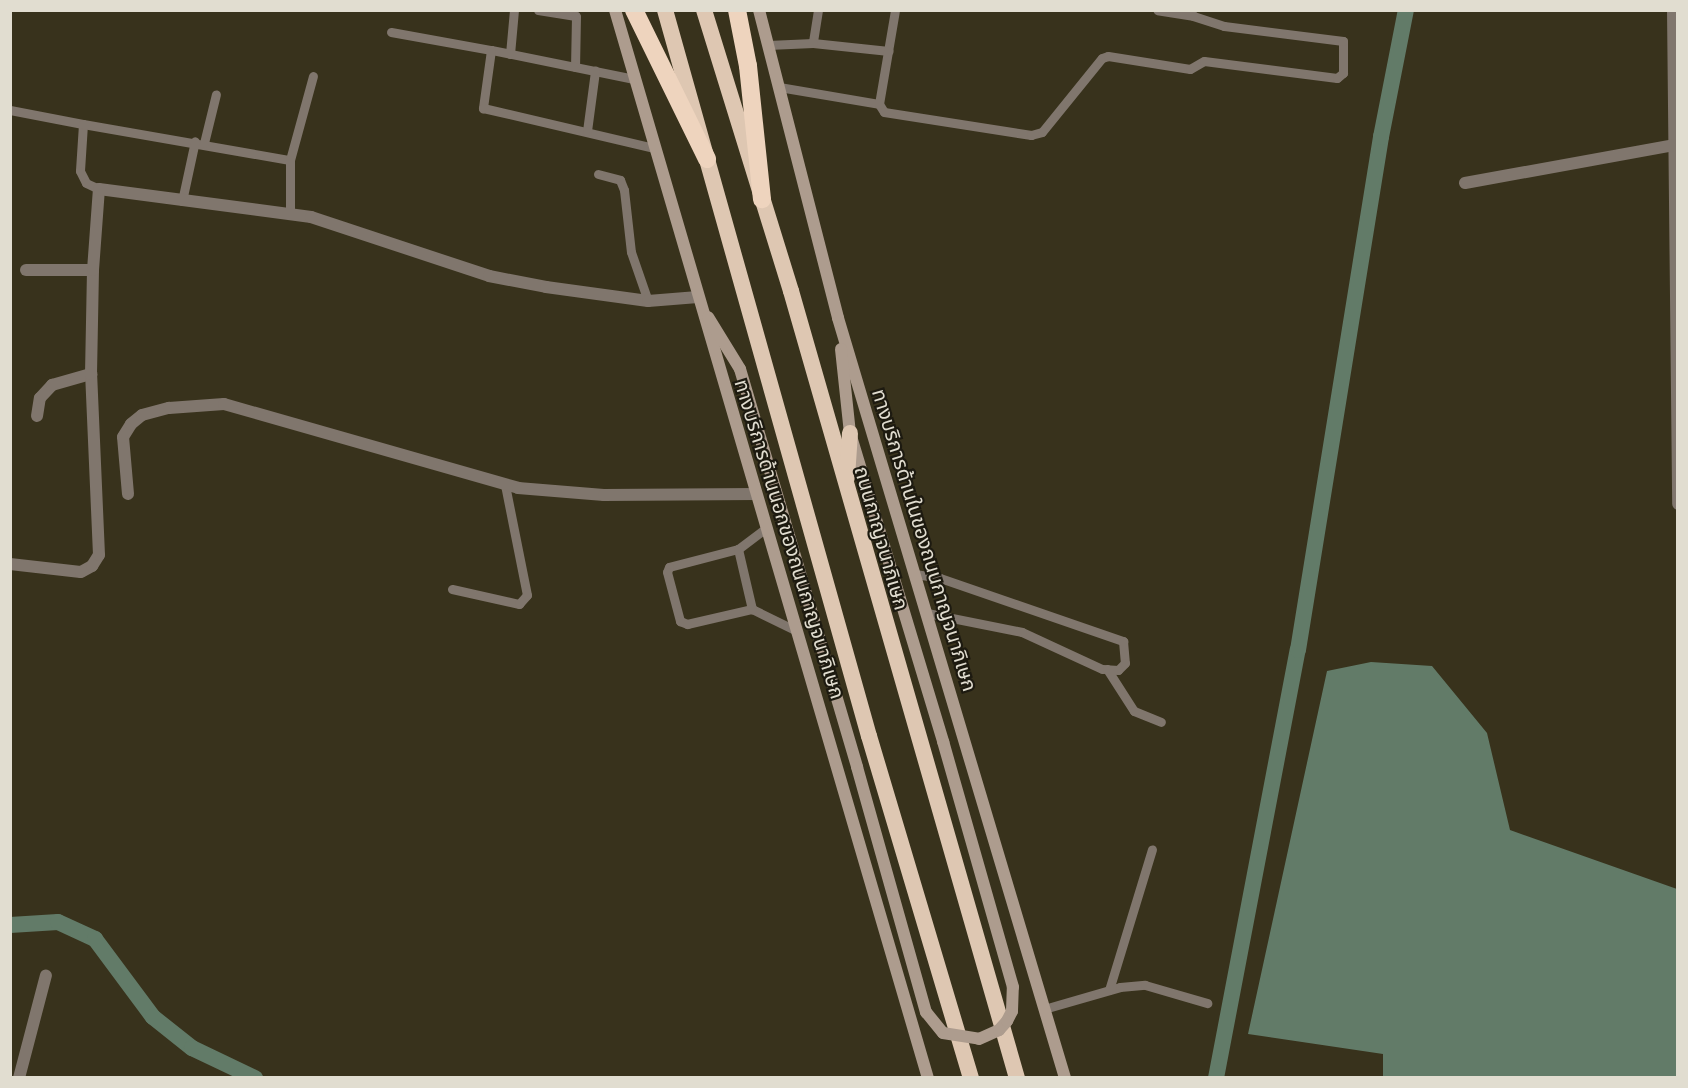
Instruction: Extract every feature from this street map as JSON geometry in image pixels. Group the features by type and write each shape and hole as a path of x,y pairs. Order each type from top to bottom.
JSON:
{"highway":[{"path":"634,10 707,159"},
{"path":"665,10 869,736 971,1077"},
{"name":"ถนนกาญจนาภิเษก","path":"705,10 1017,1077"},
{"path":"737,10 748,66 762,199"},
{"path":"846,490 850,433"}],"main road":[{"name":"ทางบริการด้านนอกของถนนกาญจนาภิเษก","path":"615,10 698,300 928,1077"},
{"name":"ทางบริการด้านในของถนนกาญจนาภิเษก","path":"759,10 838,318 1065,1077"},
{"path":"698,300 740,369 926,1012 943,1033 979,1039 999,1030 1007,1021 1012,1011 1013,987 943,742 850,433 838,318"}],"street":[{"path":"1673,10 1676,97 1674,145 1677,504"},
{"path":"1465,183 1674,145"},
{"path":"10,564 81,572 92,566 99,555 92,374 93,270 99,189 290,215 346,226 489,276 603,297 648,301 698,300"},
{"path":"26,270 93,270"},
{"path":"37,416 40,398 52,385 92,374"},
{"path":"128,494 123,437 131,424 142,416 169,408 224,404 505,485 604,495 756,494"},
{"path":"19,1077 46,975"}],"lane":[{"path":"510,54 514,10"},
{"path":"538,10 576,16 574,67"},
{"path":"813,44 818,10"},
{"path":"879,104 895,10"},
{"path":"779,87 879,104 885,112 1031,135 1042,132 1102,57 1108,56 1190,69 1204,61 1337,78 1343,73 1343,41 1224,26 1194,16 1157,10"},
{"path":"391,32 634,80"},
{"path":"768,45 813,44 889,51"},
{"path":"491,50 483,108 654,147"},
{"path":"587,131 595,71"},
{"path":"290,215 290,160 313,76"},
{"path":"182,201 216,94"},
{"path":"10,110 290,160"},
{"path":"83,124 80,171 86,183 99,189"},
{"path":"598,174 620,180 631,252 648,301"},
{"path":"452,589 519,604 527,596 505,485"},
{"path":"766,528 738,549 670,566 667,572 682,624 752,609 797,632"},
{"path":"738,549 752,609"},
{"path":"915,574 940,578 1123,641 1125,663 1118,670 1107,669 1022,632 927,613"},
{"path":"1107,669 1134,711 1161,722"},
{"path":"1109,990 1152,849"},
{"path":"1044,1010 1109,990 1145,985 1207,1003"}],"shaded area":[{"path":"1371,662 1432,666 1487,733 1510,830 1677,889 1677,1077 1383,1077 1383,1054 1248,1034 1327,671"}],"waterway":[{"path":"1216,1078 1298,650 1381,137 1406,10"},
{"path":"10,925 58,922 95,939 153,1017 192,1048 255,1078"}]}
